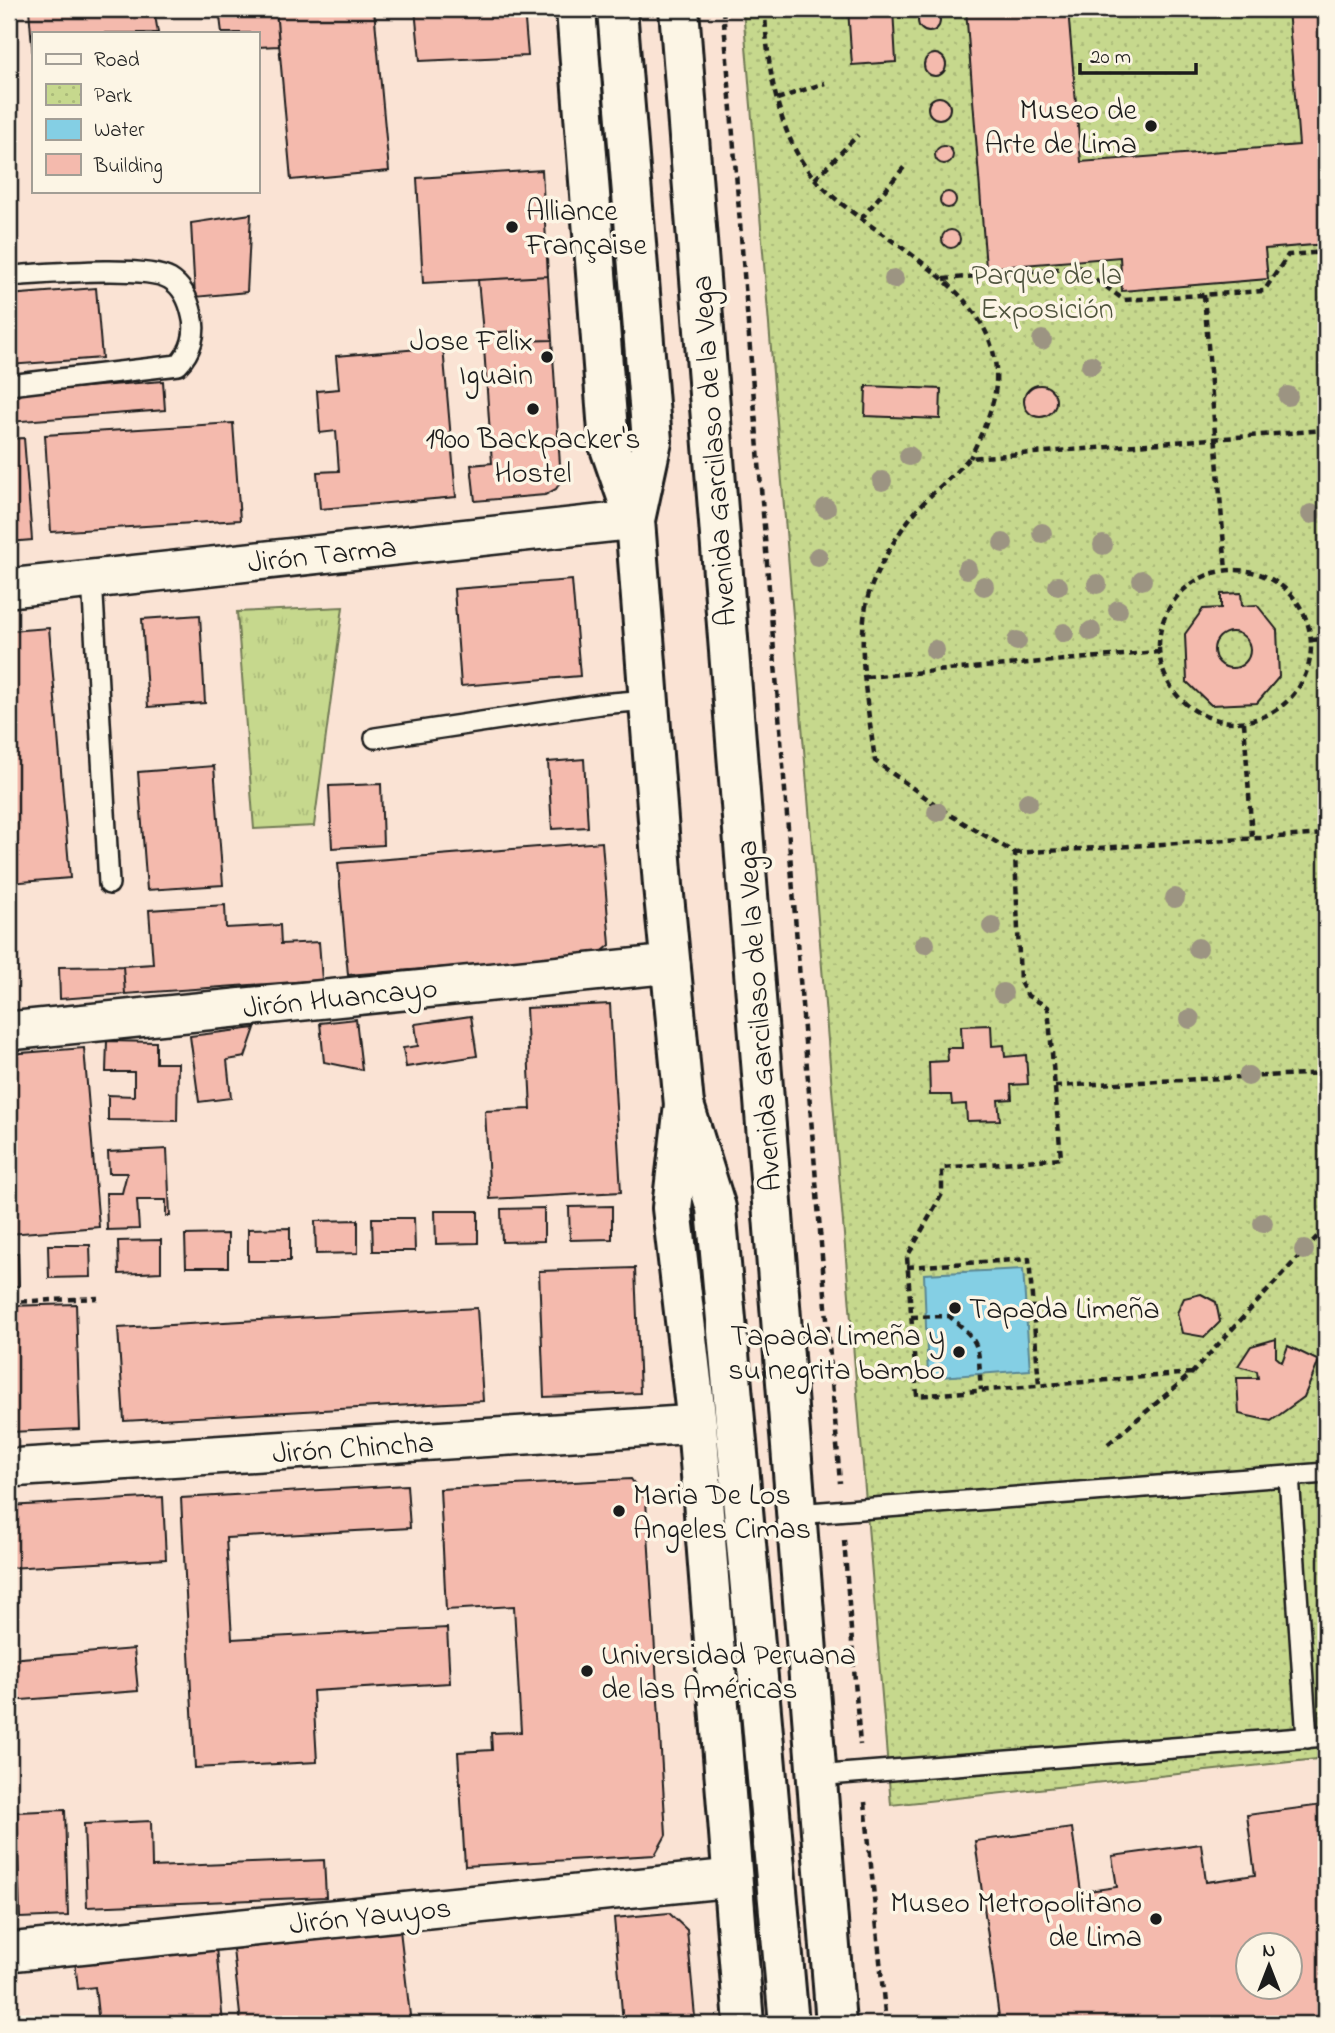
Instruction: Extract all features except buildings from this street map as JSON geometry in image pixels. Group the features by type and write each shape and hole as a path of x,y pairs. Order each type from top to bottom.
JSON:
{"main road":[{"name":"Avenida Garcilaso de la Vega","path":"576,9 609,445 635,520 684,1105 672,1208 697,1424 744,2024"},
{"name":"Avenida Garcilaso de la Vega","path":"617,9 652,441 635,520"},
{"name":"Avenida Garcilaso de la Vega","path":"679,9 836,2024"},
{"name":"Avenida Garcilaso de la Vega","path":"684,1105 716,1208 789,2024"}],"street":[{"name":"Jirón Tarma","path":"9,588 635,520"},
{"name":"Jirón Huancayo","path":"9,1031 671,964"},
{"name":"Jirón Chincha","path":"9,1468 697,1424"},
{"name":"Jirón Yauyos","path":"9,1952 732,1878"}],"lane":[{"path":"9,276 103,272 156,274 181,288 194,319 190,349 178,365 9,385"},
{"path":"92,578 109,884"},
{"path":"375,738 600,704 648,700"},
{"path":"796,1514 1326,1473"},
{"path":"815,1776 1317,1737 1289,1476"}],"path":[{"path":"723,9 862,1772 886,2024"},
{"path":"765,9 768,58 777,99 796,152 815,179 840,204 943,279 974,311 994,349 997,384 983,431 969,458 950,480 916,511 885,558 867,600 863,641 875,761 950,815 1015,853 1326,834"},
{"path":"777,99 825,83"},
{"path":"815,179 858,135"},
{"path":"861,219 905,166"},
{"path":"943,279 1079,267 1124,300 1264,291 1288,255 1326,252"},
{"path":"1204,295 1226,571"},
{"path":"969,458 1326,430"},
{"path":"1226,571 1250,572 1273,580 1292,596 1306,617 1311,640 1309,664 1300,686 1286,704 1266,716 1244,722 1219,721 1196,712 1177,696 1163,675 1158,652 1160,628 1169,607 1184,589 1203,577 1226,571"},
{"path":"1311,640 1326,639"},
{"path":"866,677 1158,652"},
{"path":"1244,722 1252,838"},
{"path":"1015,853 1020,982 1027,996 1048,1007 1061,1158 942,1168 942,1194 907,1257 917,1396 1192,1373"},
{"path":"1055,1086 1326,1073"},
{"path":"1108,1444 1192,1373 1326,1227"},
{"path":"907,1267 1029,1259 1039,1385"},
{"path":"9,1302 98,1298"},
{"path":"911,1317 948,1316 974,1339 978,1348 981,1391"}],"green space":[{"name":"Parque de la Exposición","path":"743,9 1326,9 1326,1758 891,1805"},
{"path":"343,607 314,826 254,829 237,612"}],"water":[{"path":"1023,1269 1030,1370 928,1378 924,1274"}],"place":[{"name":"Museo de Arte de Lima","path":"1151,126"},
{"name":"Alliance Française","path":"512,227"},
{"name":"Jose Felix Iguain","path":"547,357"},
{"name":"1900 Backpacker's Hostel","path":"533,409"},
{"name":"Tapada Limeña","path":"955,1308"},
{"name":"Tapada Limeña y su negrita bambo","path":"959,1352"},
{"name":"Maria De Los Angeles Cimas","path":"619,1511"},
{"name":"Universidad Peruana de las Américas","path":"587,1671"},
{"name":"Museo Metropolitano de Lima","path":"1156,1919"}]}
